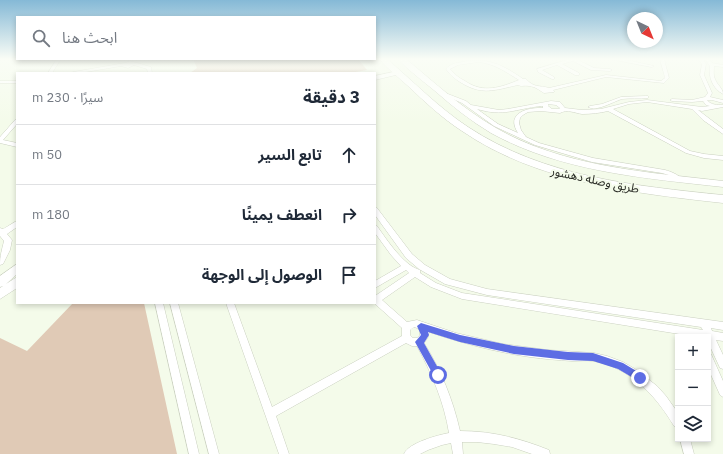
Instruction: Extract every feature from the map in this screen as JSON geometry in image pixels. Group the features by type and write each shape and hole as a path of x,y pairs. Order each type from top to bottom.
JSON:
{"main road":[{"name":"طريق وصله دهشور","path":"407,80 465,129 494,147 535,165 590,181 652,192 723,199"},
{"name":"طريق وصله دهشور","path":"428,80 494,130 519,143 544,152 600,167 723,184"}],"street":[{"path":"0,81 11,80"},
{"path":"460,80 476,90 490,90 521,82 527,82 527,84 549,91 590,80"},
{"path":"645,80 662,82 666,80"},
{"path":"516,118 522,113 531,110 558,111 561,107 596,107 621,98 635,97 685,101 705,98 710,92 704,80"},
{"path":"714,80 723,92"},
{"path":"549,91 553,102 561,107 582,112 609,109 630,103 647,101 667,103 694,109 709,109 722,105"},
{"path":"446,95 459,99 496,125 525,140 578,157 663,171 679,178"},
{"path":"705,98 708,104 722,105"},
{"path":"469,105 483,109 504,111 527,105 553,102"},
{"path":"545,104 545,107 549,110"},
{"path":"609,109 688,152 723,158"},
{"path":"694,109 723,132"},
{"path":"504,111 516,118"},
{"path":"0,134 16,118"},
{"path":"516,118 517,128 525,140"},
{"path":"16,122 0,140 16,145"},
{"path":"376,211 409,256 422,268 448,282 487,292 723,326"},
{"path":"0,262 6,250 8,240 1,232 16,224"},
{"path":"376,230 391,252 405,267 444,290 476,299 692,334"},
{"path":"376,285 405,267"},
{"path":"376,298 422,268"},
{"path":"0,282 16,269"},
{"path":"0,294 16,283"},
{"path":"376,300 407,327"},
{"path":"159,304 194,454"},
{"path":"174,304 214,454"},
{"path":"230,304 284,454"},
{"path":"692,321 698,334"},
{"path":"704,323 709,334"},
{"path":"421,326 425,335 422,340 419,342 413,342 407,338 405,333 407,327 412,324 421,326 460,338 514,350 555,355 593,357 608,361 633,373 649,385 670,409 675,417"},
{"path":"711,334 723,336"},
{"path":"270,414 407,338"},
{"path":"711,338 723,365"},
{"path":"419,342 444,388 451,411 458,454"},
{"path":"711,364 723,392"},
{"path":"409,454 423,446 456,436 485,437 514,442 545,454"},
{"path":"686,442 689,454"}],"shaded area":[{"path":"72,304 144,304 177,454 0,454 0,338 27,351"}],"route":[{"path":"438,375 419,342 425,335 421,326 487,345 514,350 542,354 593,357 620,366 640,378"}]}
